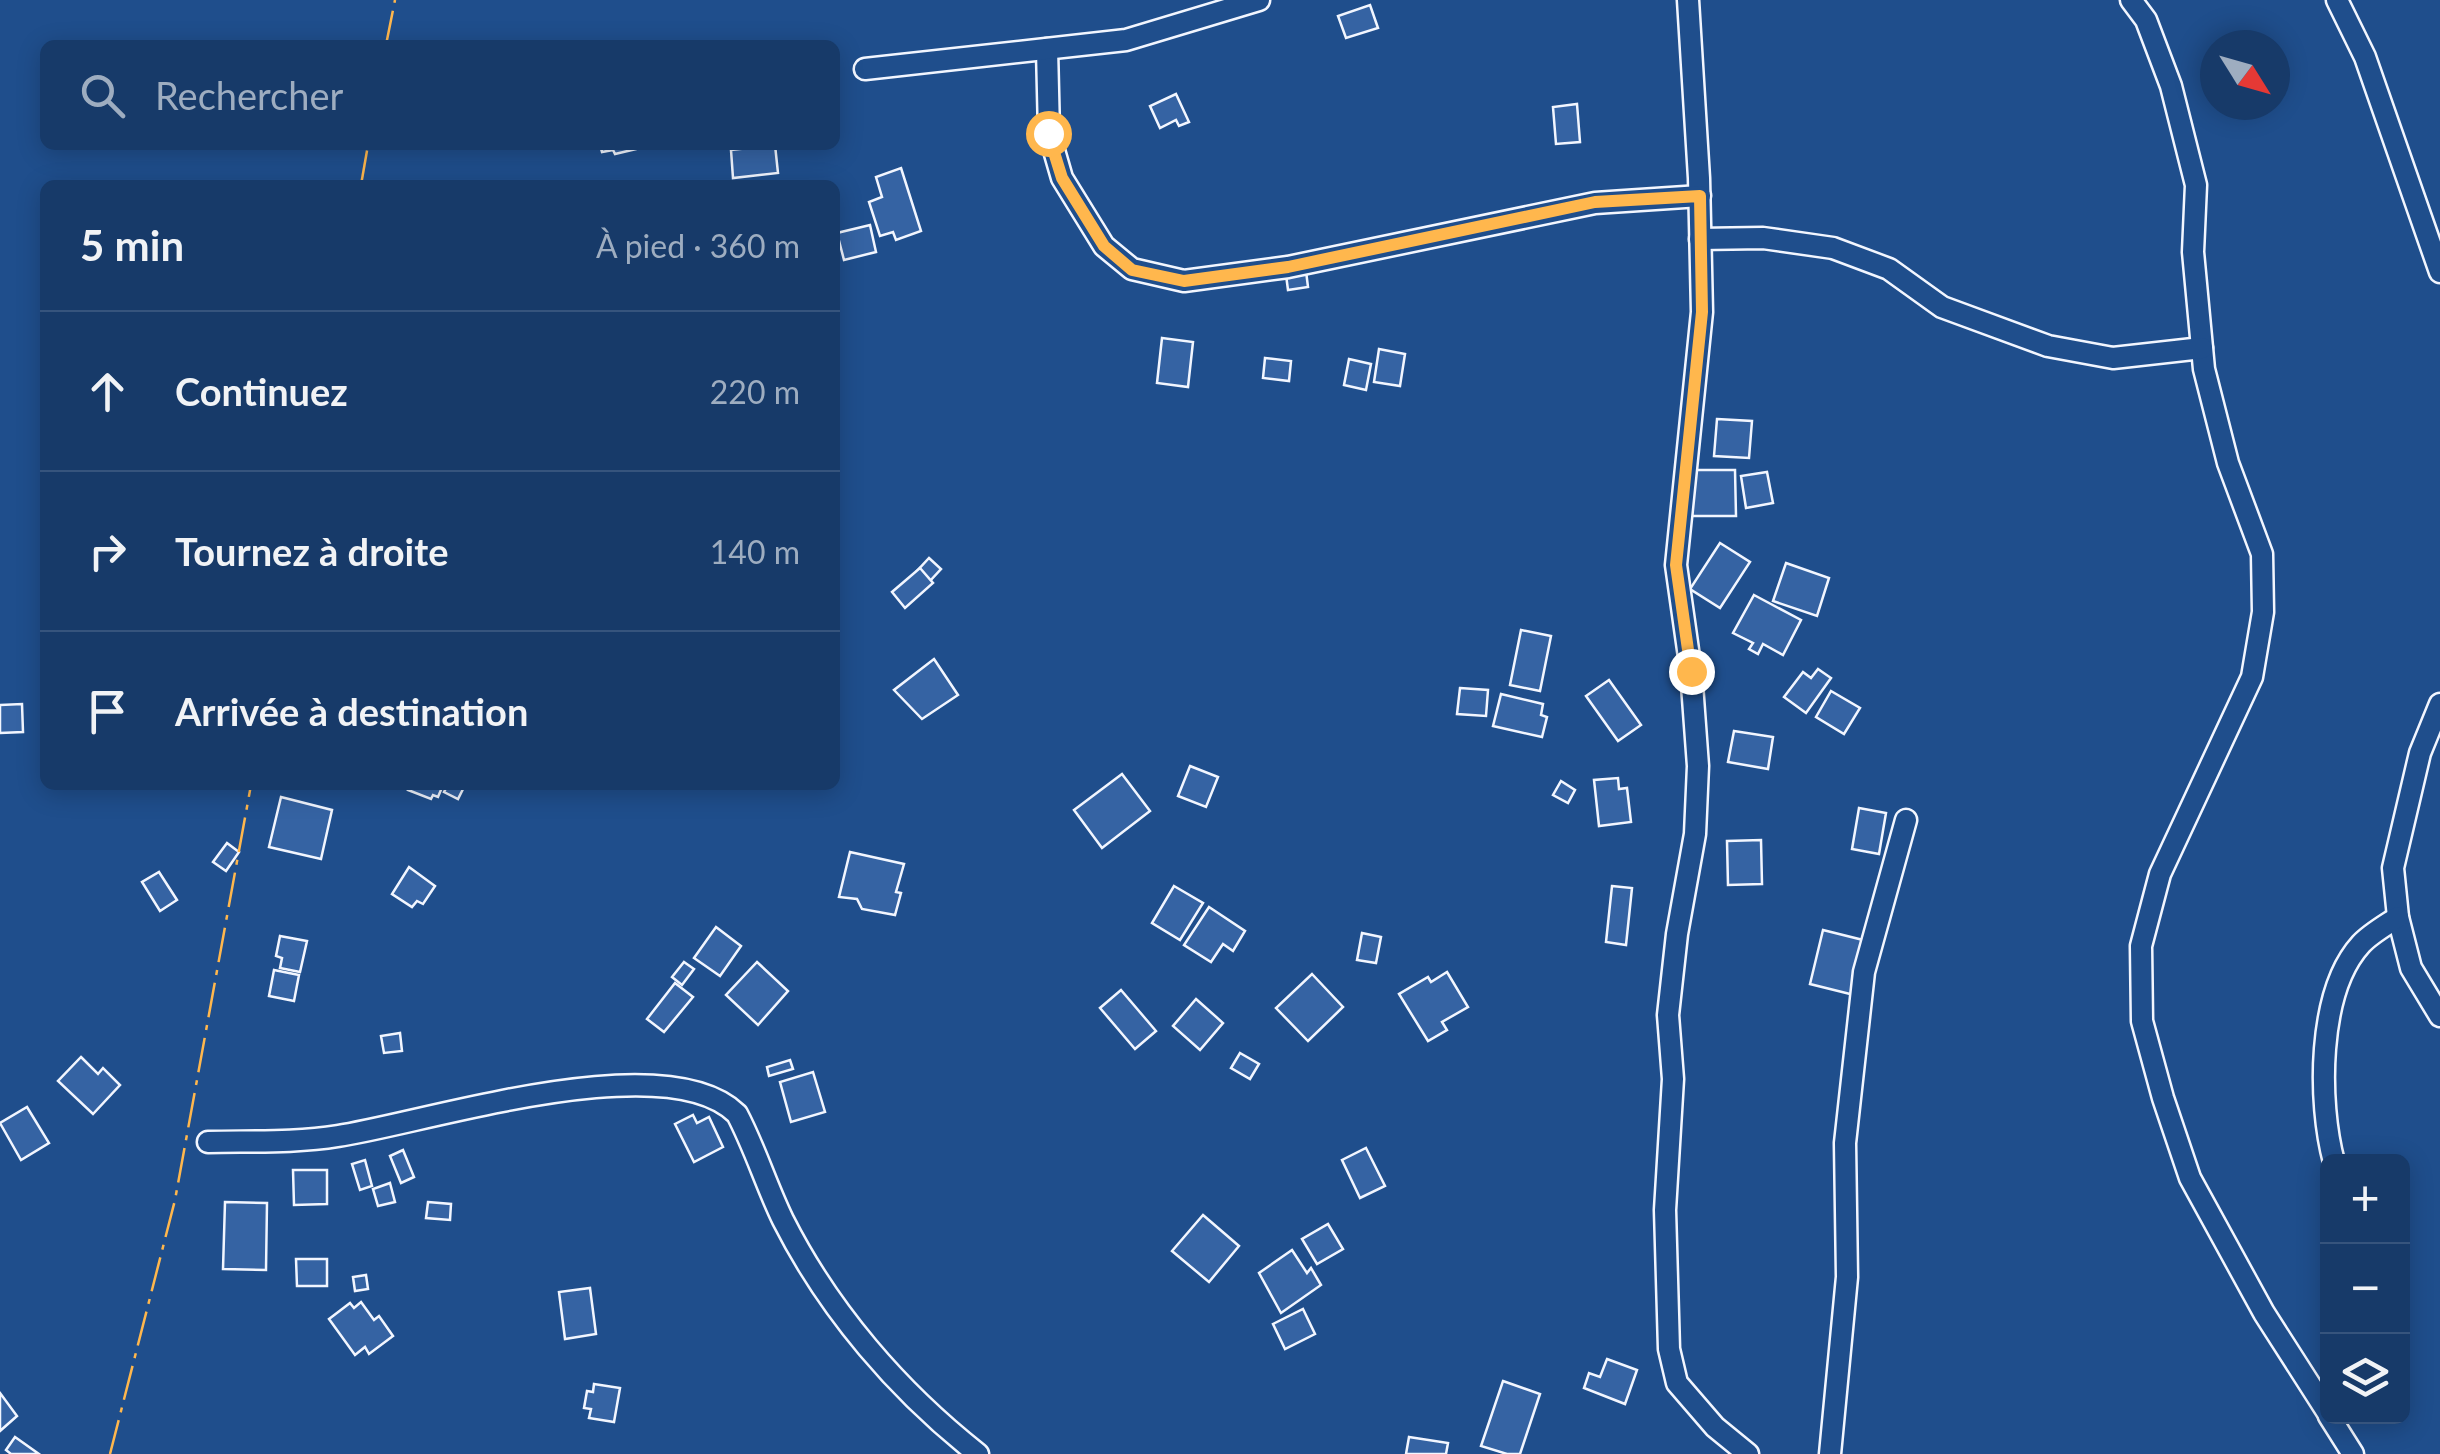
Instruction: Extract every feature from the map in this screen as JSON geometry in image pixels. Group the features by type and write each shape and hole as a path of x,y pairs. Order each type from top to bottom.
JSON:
{"street":[{"path":"866,69 1126,40 1259,0"},
{"path":"1688,0 1700,196 1702,312 1676,565 1691,671 1698,766 1695,834 1677,934 1668,1015 1673,1079 1665,1210 1669,1349 1678,1384 1715,1427 1748,1454"},
{"path":"2131,0 2146,20 2171,86 2196,185 2193,252 2202,348 2228,463 2262,554 2263,612 2252,677 2160,874 2141,946 2142,1021 2190,1178 2264,1313 2320,1402"},
{"path":"2336,0 2365,57 2440,272"},
{"path":"1046,49 1048,133 1062,178 1104,246 1132,270 1184,281 1288,267 1595,202 1700,196"},
{"path":"1700,238 1763,238 1833,248 1889,269 1942,307 2048,346 2113,358 2202,348"},
{"path":"2440,704 2420,753 2393,868 2398,917 2411,968 2440,1016"},
{"path":"1830,1454 1847,1277 1845,1143 1864,972 1906,820"},
{"path":"2333,1154 2324,1103 2327,1022 2341,978 2361,944 2398,917"},
{"path":"208,1142 334,1137 520,1095 592,1087 697,1090 724,1101 736,1114 783,1219 843,1318 894,1377 978,1454"},
{"path":"2334,1424 2353,1454"}],"building":[{"path":"1370,5 1378,28 1346,38 1338,16"},
{"path":"1176,94 1189,122 1179,126 1176,120 1160,128 1150,106"},
{"path":"1577,104 1580,142 1556,144 1553,107"},
{"path":"731,150 776,150 778,173 733,178"},
{"path":"901,168 921,231 896,240 893,232 880,236 869,202 882,197 876,177"},
{"path":"870,225 876,252 844,260 840,232"},
{"path":"1306,271 1308,287 1288,290 1286,275"},
{"path":"1162,338 1193,342 1188,387 1157,383"},
{"path":"1379,349 1405,354 1400,386 1374,382"},
{"path":"1265,358 1291,361 1289,381 1263,378"},
{"path":"1349,359 1371,364 1366,390 1344,385"},
{"path":"1717,419 1752,421 1749,458 1714,456"},
{"path":"1691,470 1735,470 1736,516 1692,516"},
{"path":"1767,472 1773,503 1746,508 1741,476"},
{"path":"1720,543 1750,562 1720,608 1690,589"},
{"path":"929,558 941,569 929,582 917,571"},
{"path":"1786,563 1829,578 1817,616 1773,601"},
{"path":"920,568 933,583 905,608 892,592"},
{"path":"1754,595 1801,620 1783,655 1763,644 1758,654 1749,649 1753,643 1733,633"},
{"path":"1521,630 1551,636 1540,691 1510,685"},
{"path":"934,659 958,695 922,719 894,690"},
{"path":"1818,669 1831,678 1806,713 1784,697 1803,672 1811,678"},
{"path":"1609,680 1641,725 1618,741 1586,696"},
{"path":"1460,688 1488,690 1486,716 1457,714"},
{"path":"1831,691 1860,708 1844,734 1816,717"},
{"path":"1501,694 1543,704 1541,715 1547,717 1542,737 1493,726"},
{"path":"22,704 23,732 0,733 0,705"},
{"path":"1734,731 1773,737 1768,769 1728,762"},
{"path":"1190,766 1218,777 1206,807 1178,796"},
{"path":"1122,774 1150,811 1102,848 1074,810"},
{"path":"1618,778 1619,789 1627,788 1631,822 1599,826 1594,780"},
{"path":"1561,781 1575,790 1568,803 1553,795"},
{"path":"408,790 441,790 438,797 433,795 431,799"},
{"path":"445,790 462,790 458,799"},
{"path":"281,797 332,810 321,859 269,847"},
{"path":"1859,808 1886,813 1879,854 1852,849"},
{"path":"1761,840 1762,884 1728,885 1727,841"},
{"path":"227,843 239,852 226,871 213,862"},
{"path":"850,852 904,864 896,892 901,893 895,915 862,909 857,899 839,897"},
{"path":"409,867 435,886 423,904 417,901 412,907 392,894"},
{"path":"159,872 177,900 160,911 142,882"},
{"path":"1174,886 1203,903 1180,940 1152,923"},
{"path":"1612,886 1632,888 1626,945 1606,942"},
{"path":"1209,907 1245,931 1233,951 1223,944 1211,962 1184,945"},
{"path":"716,927 741,946 720,976 694,958"},
{"path":"1823,930 1867,941 1854,995 1810,984"},
{"path":"1362,933 1381,937 1376,963 1357,960"},
{"path":"280,936 307,941 300,972 280,968 282,958 276,956"},
{"path":"684,962 694,969 682,985 672,977"},
{"path":"757,962 788,991 758,1025 726,995"},
{"path":"274,970 299,975 294,1001 269,996"},
{"path":"1447,972 1468,1007 1442,1022 1447,1030 1428,1041 1399,994 1428,977 1431,982"},
{"path":"1312,974 1343,1007 1308,1041 1276,1008"},
{"path":"675,983 693,997 664,1032 647,1019"},
{"path":"1121,990 1156,1031 1135,1049 1100,1008"},
{"path":"1196,999 1223,1023 1200,1050 1173,1026"},
{"path":"400,1033 402,1051 384,1053 381,1036"},
{"path":"1240,1053 1259,1064 1250,1079 1231,1068"},
{"path":"81,1057 98,1074 103,1068 120,1085 93,1114 58,1081"},
{"path":"790,1060 793,1069 769,1076 767,1067"},
{"path":"813,1072 825,1112 791,1122 780,1082"},
{"path":"27,1107 49,1143 21,1160 0,1123"},
{"path":"693,1115 697,1123 709,1117 723,1147 694,1162 675,1124"},
{"path":"1366,1148 1385,1186 1360,1198 1342,1160"},
{"path":"403,1150 414,1177 401,1183 390,1156"},
{"path":"365,1160 372,1186 360,1190 352,1164"},
{"path":"293,1170 327,1170 327,1204 294,1205"},
{"path":"390,1183 395,1202 378,1206 373,1189"},
{"path":"225,1202 267,1203 266,1270 223,1269"},
{"path":"428,1202 451,1204 450,1220 426,1218"},
{"path":"1203,1215 1239,1246 1209,1282 1172,1251"},
{"path":"1328,1224 1343,1249 1317,1264 1302,1239"},
{"path":"1292,1250 1307,1273 1311,1268 1321,1285 1281,1313 1259,1273"},
{"path":"296,1259 327,1259 327,1286 297,1286"},
{"path":"366,1275 368,1289 355,1291 353,1277"},
{"path":"590,1288 596,1334 565,1339 559,1292"},
{"path":"361,1302 374,1320 379,1316 393,1336 369,1354 365,1347 355,1355 329,1319 350,1303 354,1308"},
{"path":"1303,1309 1315,1334 1285,1349 1273,1324"},
{"path":"1607,1359 1637,1370 1625,1404 1584,1388 1589,1373 1600,1377"},
{"path":"1503,1381 1540,1394 1520,1454 1481,1446"},
{"path":"594,1384 620,1388 614,1422 589,1418 591,1409 584,1408 587,1391 593,1392"},
{"path":"0,1393 17,1416 0,1431"},
{"path":"15,1437 39,1454 11,1454 6,1450"},
{"path":"1409,1437 1448,1443 1446,1454 1406,1454"}],"power":[{"path":"387,40 395,0"},
{"path":"362,180 367,150"},
{"path":"110,1454 175,1200 250,790"}],"route":[{"path":"1048,133 1062,178 1104,246 1132,270 1184,281 1288,267 1595,202 1700,196 1702,312 1676,565 1691,671"}]}
